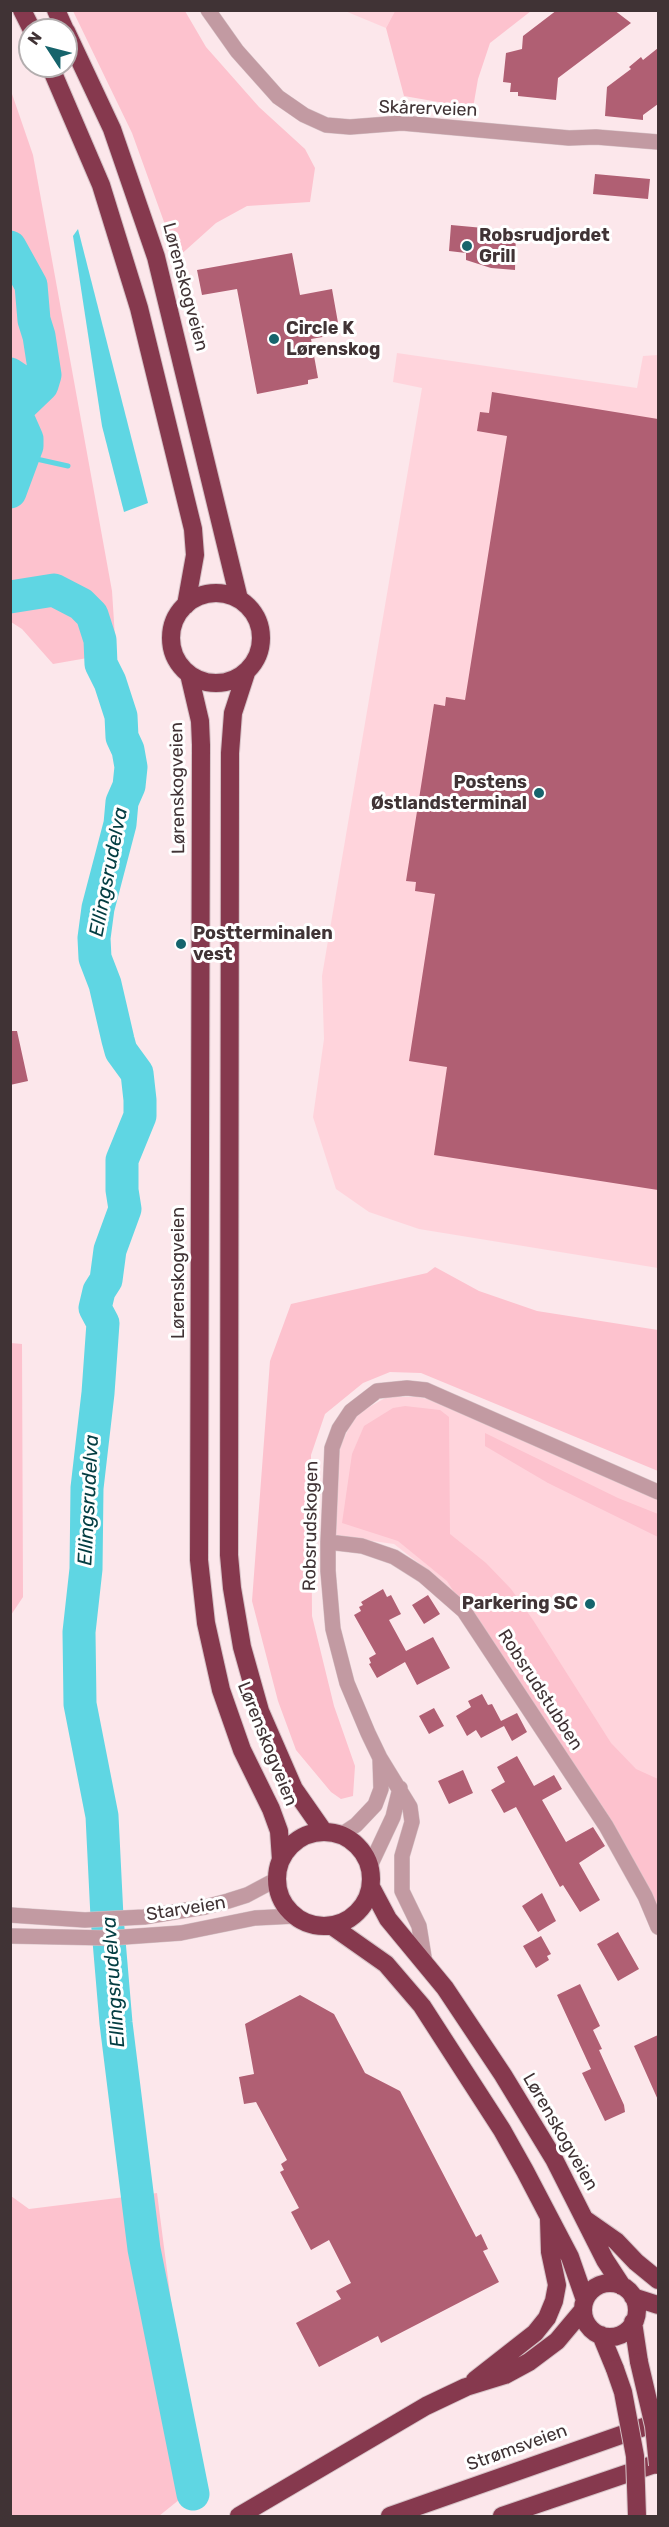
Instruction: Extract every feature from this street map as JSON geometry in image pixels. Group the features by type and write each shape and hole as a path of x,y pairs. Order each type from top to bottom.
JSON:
{"highway":[{"name":"Lørenskogveien","path":"78,57 112,129 156,257 217,499 239,599"},
{"path":"55,78 101,185 139,308 193,529 195,555 186,605"},
{"path":"206,594 229,594 239,599 251,609 261,632 258,657 246,673 236,679 212,683 189,674 175,657 171,635 178,614 186,605 206,594"},
{"name":"Lørenskogveien","path":"246,673 233,713 230,753 230,1555 232,1588 242,1647 260,1711 294,1790 333,1833"},
{"name":"Lørenskogveien","path":"189,674 200,721 201,745 199,1560 206,1623 221,1690 242,1750 271,1809 279,1831 281,1860"},
{"path":"333,1833 359,1847 370,1866 371,1887 358,1913 346,1921 332,1926 312,1925 295,1916 282,1900 277,1879 281,1860 298,1839 311,1834 333,1833"},
{"name":"Lørenskogveien","path":"371,1887 388,1919 425,1963 468,2021 509,2085 554,2159 604,2260 628,2291"},
{"path":"332,1926 386,1964 422,2006 502,2130 570,2257 588,2325 601,2335 610,2337 628,2330 633,2322 636,2309 628,2291"},
{"path":"239,2517 379,2433 466,2387 535,2334 547,2318 554,2301 556,2285 550,2252 548,2213"},
{"path":"585,2220 616,2241 658,2280"},
{"path":"466,2387 505,2375 545,2352 563,2335 594,2288 600,2285 615,2283 658,2305"},
{"path":"502,2517 658,2464 654,2426 639,2362 633,2322"},
{"path":"601,2335 623,2392 635,2456 637,2517"},
{"name":"Strømsveien","path":"390,2517 658,2422"}],"street":[{"name":"Skårerveien","path":"208,10 237,51 272,91 291,107 326,124 350,127 402,123 569,138 596,137 658,142"},
{"name":"Robsrudskogen","path":"425,1963 419,1926 402,1891 402,1856 412,1822 410,1807 380,1758 347,1683 340,1661 330,1602 328,1542 332,1448 339,1430 351,1411 377,1392 407,1388 426,1390 658,1492"},
{"name":"Robsrudstubben","path":"328,1542 362,1546 394,1557 424,1576 464,1611 606,1826 645,1896 658,1927"},
{"name":"Robsrudskogen","path":"333,1833 356,1825 375,1805 381,1789 380,1758"},
{"path":"370,1866 393,1817 400,1788"},
{"name":"Starveien","path":"11,1915 85,1920 144,1917 205,1907 247,1895 277,1879"},
{"name":"Starveien","path":"11,1935 110,1938 181,1933 255,1918 295,1916"}],"shaded area":[{"path":"395,10 531,11 490,43 478,79 473,108 404,96 386,28"},
{"path":"73,11 185,11 206,47 259,107 305,149 315,168 310,202 247,206 216,223 177,258 132,133"},
{"path":"345,11 395,11 386,28"},
{"path":"11,91 33,155 112,591 116,653 53,664 22,629 11,622"},
{"name":"Postens Østlandsterminal","path":"397,353 637,388 643,356 658,355 658,1268 419,1229 369,1212 336,1189 313,1117 324,1039 322,976 422,388 393,382"},
{"path":"435,1267 479,1291 537,1311 658,1330 658,1471 421,1373 390,1372 363,1383 325,1414 311,1455 312,1616 334,1706 355,1766 353,1796 341,1799 331,1792 296,1750 278,1701 252,1601 270,1361 291,1304 427,1273"},
{"path":"11,1343 22,1344 23,1597 11,1615"},
{"path":"387,1397 417,1397 446,1402 658,1499 658,1937 602,1830 464,1611 439,1579 394,1544 330,1535 337,1453 355,1415"},
{"path":"405,1406 440,1410 449,1417 450,1534 486,1563 511,1589 611,1743 636,1769 658,1779 658,1938 602,1825 447,1581 398,1541 342,1523 352,1454 364,1426 393,1408"},
{"path":"485,1433 618,1498 658,1514 658,1537 548,1483 485,1446"},
{"path":"157,2193 195,2487 159,2516 11,2516 11,2196 29,2209"}],"water":[{"path":"78,229 148,503 124,512 102,426 73,236"}],"building":[{"path":"557,10 614,10 631,23 558,78 556,100 518,96 518,92 510,92 511,83 503,82 506,53 522,49 523,36"},
{"path":"658,48 658,104 643,115 643,120 605,116 607,87 631,69 629,67 641,57 643,60"},
{"path":"595,174 650,179 648,199 593,194"},
{"path":"451,225 516,231 515,270 491,268 466,260 466,253 449,251"},
{"path":"292,253 300,295 332,289 340,334 311,339 318,378 308,380 308,384 257,394 237,289 202,295 197,270"},
{"name":"Postens Østlandsterminal","path":"492,392 658,419 658,1190 434,1155 447,1067 409,1061 435,894 415,891 416,882 406,881 434,704 445,706 446,697 465,700 507,436 477,431 480,412 489,413"},
{"path":"10,1031 17,1031 28,1081 10,1085"},
{"path":"383,1589 387,1597 391,1595 401,1614 389,1620 406,1651 433,1637 450,1668 417,1685 405,1662 377,1678 369,1664 371,1663 369,1658 376,1654 354,1615 361,1611 359,1607 363,1605 361,1602"},
{"path":"428,1595 440,1614 424,1624 412,1605"},
{"path":"482,1694 488,1705 492,1704 501,1721 517,1713 527,1732 512,1741 504,1726 481,1738 476,1730 467,1736 456,1716 471,1707 468,1701"},
{"path":"434,1708 444,1726 429,1734 419,1716"},
{"path":"517,1756 534,1786 554,1775 562,1789 542,1800 566,1842 593,1827 605,1846 579,1863 600,1900 580,1912 563,1885 560,1887 516,1807 504,1813 491,1790 505,1782 497,1767"},
{"path":"463,1770 473,1793 449,1804 438,1781"},
{"path":"542,1893 556,1921 538,1932 522,1906"},
{"path":"618,1932 639,1969 618,1981 597,1944"},
{"path":"541,1936 551,1954 547,1956 549,1960 536,1968 523,1946"},
{"path":"580,1984 600,2026 593,2030 602,2049 599,2050 624,2105 625,2112 605,2121 582,2073 591,2069 557,1995"},
{"path":"300,1995 334,2014 365,2073 400,2091 476,2237 481,2234 488,2249 483,2251 499,2282 381,2343 378,2336 319,2367 296,2323 341,2299 336,2291 351,2283 329,2240 311,2250 291,2212 299,2208 280,2172 284,2170 281,2164 287,2160 256,2102 244,2104 239,2077 254,2074 245,2024"},
{"path":"658,2035 658,2100 634,2046"}],"waterway":[{"name":"Ellingsrudelva","path":"10,247 31,285 34,320 45,375 42,385 17,409 16,414 27,439 27,446 10,492"},
{"name":"Ellingsrudelva","path":"10,374 19,380 29,396"},
{"path":"23,456 68,466"},
{"name":"Ellingsrudelva","path":"10,597 54,590 81,604 92,615 100,640 101,664 110,682 121,716 122,737 128,750 131,767 129,786 122,802 120,824 98,908 94,938 95,958 105,984 121,1051 137,1073 140,1116 122,1160 122,1190 125,1209 110,1250 106,1280 99,1291 95,1308 103,1323 87,1488 86,1569 79,1632 80,1704 102,1816 107,1917 116,2023 144,2249 193,2494"}],"place":[{"name":"Robsrudjordet Grill","path":"467,246"},
{"name":"Circle K Lørenskog","path":"274,339"},
{"name":"Postens Østlandsterminal","path":"539,793"},
{"name":"Postterminalen vest","path":"181,944"},
{"name":"Parkering SC","path":"590,1604"}]}
